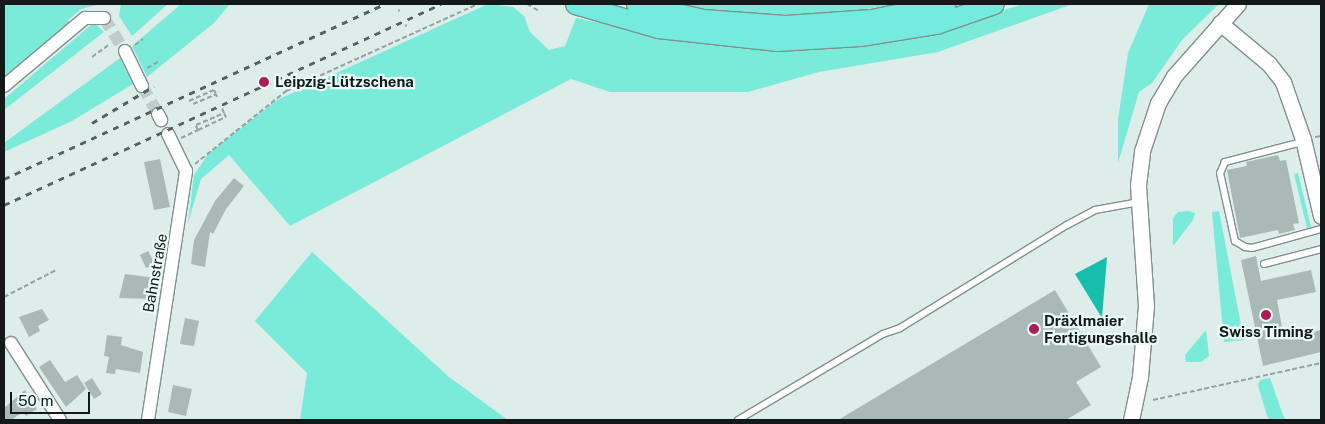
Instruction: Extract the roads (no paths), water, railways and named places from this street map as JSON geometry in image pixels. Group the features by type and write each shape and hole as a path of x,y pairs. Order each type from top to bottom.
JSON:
{"main road":[{"path":"575,4 658,28 777,41 860,36 936,24 994,4"},
{"path":"636,4 703,19 785,25 871,20 946,4"}],"street":[{"path":"1131,420 1140,377 1145,314 1138,185 1142,151 1158,103 1193,52 1238,4"},
{"path":"4,86 85,18 104,18"},
{"path":"1220,22 1269,64 1283,82 1304,142 1321,216"},
{"path":"125,52 142,86"},
{"name":"Bahnstraße","path":"148,420 186,171 170,138"},
{"path":"11,343 60,420"}],"lane":[{"path":"1304,142 1225,162 1220,173 1235,241 1245,247 1252,248 1321,229"},
{"path":"738,420 883,334 900,328 1066,225 1095,210 1139,202"},
{"path":"1264,264 1321,249"}],"tunnel":[{"path":"104,18 125,51"},
{"path":"142,86 158,114"}],"railway":[{"path":"4,179 384,4"},
{"path":"4,205 441,4"},
{"path":"92,123 154,86"}],"place":[{"name":"Leipzig-Lützschena","path":"264,82"},
{"name":"Swiss Timing","path":"1266,315"},
{"name":"Dräxlmaier Fertigungshalle","path":"1034,329"}]}
